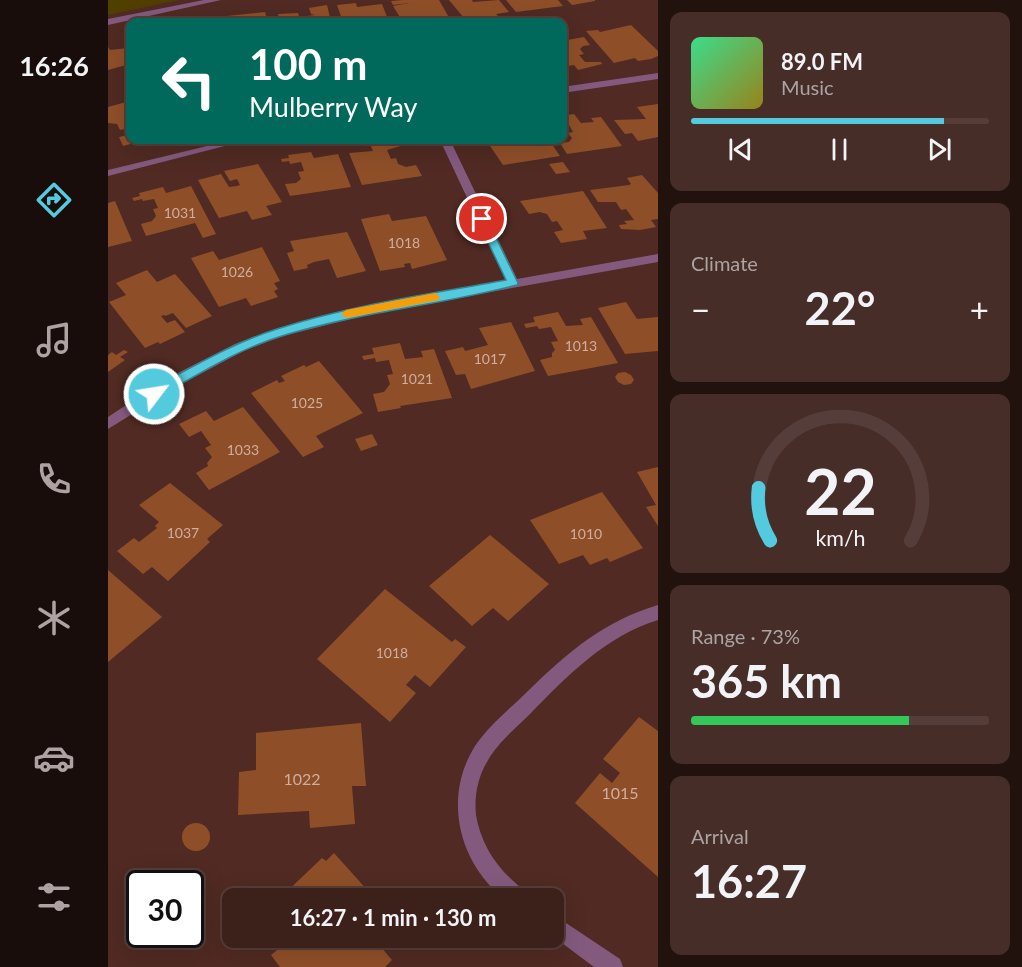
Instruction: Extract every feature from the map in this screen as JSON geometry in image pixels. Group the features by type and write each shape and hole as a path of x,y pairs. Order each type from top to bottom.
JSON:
{"street":[{"path":"128,18 217,0"},
{"path":"108,22 126,18"},
{"path":"567,89 657,76"},
{"path":"108,173 227,144"},
{"path":"447,144 513,283"},
{"path":"108,424 171,383 232,351 269,336 355,312 657,258"},
{"path":"506,888 491,875 471,840 466,800 474,767 493,740 563,669 620,626 657,612"},
{"path":"564,932 612,967"}],"shaded area":[{"path":"108,0 179,0 108,15"}],"building":[{"path":"439,0 449,18 400,18 393,6 409,3 393,5 391,1"},
{"path":"449,0 472,0 473,2 499,0 509,12 496,14 500,18 464,18"},
{"path":"506,0 558,0 563,6 516,12"},
{"path":"567,0 595,0 595,1 572,5"},
{"path":"356,3 357,7 382,4 387,18 342,18 337,5"},
{"path":"327,5 330,18 308,18 307,16 315,15 311,14 309,8"},
{"path":"265,12 266,16 250,17 266,18 217,18"},
{"path":"298,13 300,18 279,18 278,14"},
{"path":"631,25 658,51 658,56 651,59 638,61 635,58 614,63 586,31 598,30 600,32"},
{"path":"584,37 590,45 583,46 580,49 584,54 579,55 585,62 601,62 602,64 578,70 574,65 567,66 567,40"},
{"path":"108,47 110,50 126,48 126,65 108,70"},
{"path":"126,102 126,131 125,129 120,130 117,124 108,123 108,107"},
{"path":"658,104 658,137 638,141 632,133 625,134 614,120 646,119 637,107"},
{"path":"574,114 581,123 594,122 591,118 601,117 622,146 567,154 561,144 567,144 572,138 568,133 573,132 567,123 567,115"},
{"path":"126,135 126,144 131,144 123,146 119,137"},
{"path":"370,144 403,144 387,150 391,159 396,158 398,164 406,167 416,165 422,176 362,185 349,153 373,151"},
{"path":"489,144 552,144 560,156 503,165"},
{"path":"311,152 314,158 338,154 351,187 290,196 285,184 296,183 301,179 298,172 304,171 301,162 290,164 289,161 282,162 281,159 289,158 288,155"},
{"path":"563,162 570,172 556,174 549,164"},
{"path":"258,164 282,202 266,206 272,215 252,220 247,211 219,218 198,180 221,174 229,187 237,186 240,185 237,179 230,181 224,171"},
{"path":"642,175 658,193 658,219 651,220 656,227 640,230 621,229 619,225 627,224 624,221 634,220 626,209 621,210 616,202 598,202 590,190 629,185 631,184 627,178"},
{"path":"191,186 216,234 203,238 195,223 146,236 141,224 152,221 156,216 153,209 158,208 154,199 134,201 132,198 140,196 139,193 163,187 166,193"},
{"path":"583,191 607,228 583,231 587,239 561,243 554,232 563,230 557,221 552,222 547,214 540,212 529,214 520,201"},
{"path":"115,201 132,241 108,247 108,203"},
{"path":"389,214 392,221 426,216 447,260 412,269 410,263 404,264 405,267 380,271 361,219"},
{"path":"347,232 366,271 337,278 329,259 314,262 307,265 308,268 294,271 287,253 294,251 290,241"},
{"path":"262,247 280,281 274,283 278,289 274,291 278,297 251,306 246,298 219,307 191,258 213,251 219,260"},
{"path":"147,270 157,282 175,274 212,316 186,328 173,313 161,316 167,323 175,320 185,332 160,344 158,342 145,348 109,302 126,295 116,283"},
{"path":"626,302 637,319 658,317 658,351 625,354 598,308"},
{"path":"558,312 566,326 583,325 580,319 591,317 618,363 548,376 540,360 552,357 555,350 551,342 558,341 551,327 526,328 524,324 535,322 533,317"},
{"path":"511,322 535,371 471,389 465,374 456,375 445,351 463,347 465,351 488,345 479,328"},
{"path":"400,343 405,359 423,357 421,351 434,349 452,398 400,406 401,408 378,412 373,394 384,392 390,384 387,375 393,374 389,360 376,362 375,358 364,360 362,356 374,354 372,348"},
{"path":"124,350 128,352 120,357 125,360 108,372 108,355 112,352 116,355"},
{"path":"319,361 363,413 316,436 324,447 303,457 251,393 277,380 279,383 285,381 281,376"},
{"path":"625,372 634,380 631,384 624,385 615,377 618,373"},
{"path":"243,407 280,452 209,490 196,473 208,466 207,463 212,457 205,448 211,445 201,431 189,437 179,424 206,411 214,421"},
{"path":"372,434 378,445 361,451 355,439"},
{"path":"658,467 658,526 646,507 656,505 637,472"},
{"path":"170,483 223,525 207,539 210,542 168,581 152,567 143,574 117,551 134,538 139,542 157,528 155,526 159,522 139,505"},
{"path":"602,492 643,548 610,562 607,558 590,565 583,555 559,564 530,520"},
{"path":"490,535 549,584 508,621 493,608 472,626 429,586"},
{"path":"108,570 162,617 108,662"},
{"path":"385,589 452,642 455,639 466,647 430,687 415,675 406,685 416,693 390,722 317,659"},
{"path":"639,717 658,731 658,877 575,803 600,773 612,783 620,773 603,759"},
{"path":"361,723 366,786 352,786 355,824 310,828 309,811 238,815 239,772 256,770 256,733"},
{"path":"196,823 206,827 210,837 206,847 196,851 186,847 182,837 186,827"},
{"path":"334,853 365,888 290,888 322,858 326,861"},
{"path":"280,948 382,948 392,960 385,967 280,967 271,955"}],"slow traffic":[{"path":"346,314 435,297"}],"route":[{"path":"154,394 240,347 280,332 361,311 513,283 482,219"}]}
